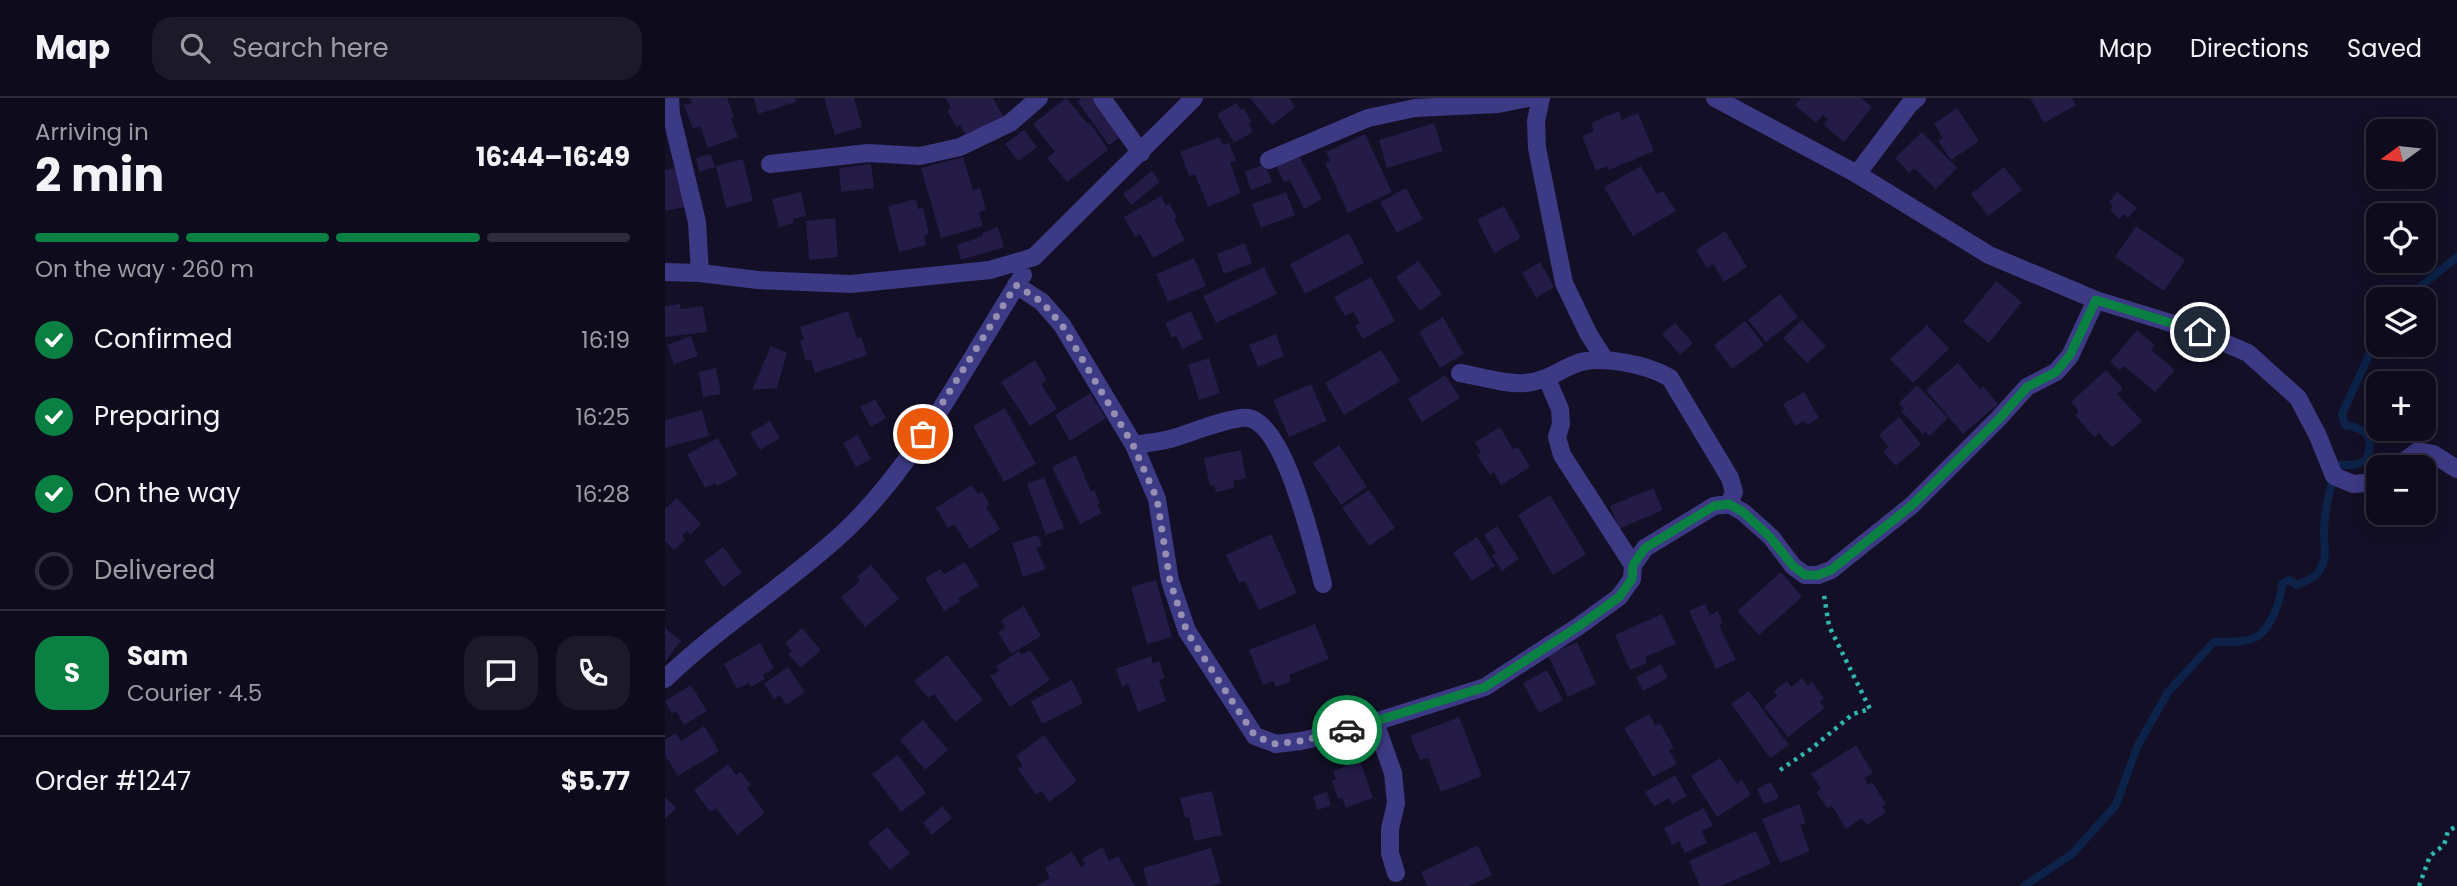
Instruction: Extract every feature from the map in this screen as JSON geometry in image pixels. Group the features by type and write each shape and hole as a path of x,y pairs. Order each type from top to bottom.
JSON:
{"street":[{"path":"670,98 671,114 697,222 700,273"},
{"path":"770,164 868,153 920,156 960,147 1010,123 1039,98"},
{"path":"1102,98 1141,153"},
{"path":"665,679 845,530 894,478 1034,257 1194,98"},
{"path":"1269,160 1368,118 1415,108 1498,104 1528,98"},
{"path":"1541,98 1536,121 1537,148 1564,283 1588,333 1605,360"},
{"path":"1715,98 1857,174 1989,255 2096,300 2200,332 2248,353 2298,398 2318,436 2334,476 2353,484 2366,483"},
{"path":"1857,174 1917,98"},
{"path":"665,272 851,284 990,270 1034,257"},
{"path":"1016,285 1042,302 1062,325 1133,445 1157,499 1170,581 1187,632 1255,736 1276,744 1301,741 1375,722 1485,687 1619,597 1632,579 1633,565 1645,548 1714,506 1729,504 1743,512 1770,537 1793,566 1805,575 1818,575 1831,570 1911,506 2000,418 2027,387 2056,372 2070,355 2096,300"},
{"path":"1460,373 1523,384 1547,379 1578,362 1605,360 1657,370 1670,378 1730,478 1734,492 1729,504"},
{"path":"1547,379 1560,409 1561,424 1557,437 1562,454 1633,565"},
{"path":"1133,445 1166,440 1234,420 1248,418 1261,425 1272,438 1297,490 1323,584"},
{"path":"2413,455 2418,451 2435,455"},
{"path":"2436,456 2457,469"},
{"path":"1375,722 1393,773 1396,803 1390,829 1389,853 1396,873"}],"path":[{"path":"1780,769 1811,749 1853,714 1870,709 1829,626 1823,591 1831,570"},
{"path":"2419,886 2430,856 2444,845 2448,831 2457,826"}],"building":[{"path":"690,98 727,98 738,137 708,148 700,126 693,129 684,105 692,103"},
{"path":"754,98 795,98 796,102 758,114"},
{"path":"824,98 854,98 862,127 835,135"},
{"path":"946,98 993,98 1003,116 966,136 960,125 956,127 947,110 951,108"},
{"path":"1066,98 1088,124 1090,123 1108,150 1067,182 1047,158 1055,152 1033,124"},
{"path":"1094,98 1122,136 1109,145 1077,101"},
{"path":"1250,98 1289,98 1295,107 1272,125"},
{"path":"1801,98 1861,98 1872,107 1844,142 1824,125 1828,119 1823,115 1816,123 1795,105"},
{"path":"2030,98 2072,98 2076,105 2044,123"},
{"path":"1237,103 1252,122 1249,124 1253,132 1234,143 1217,114"},
{"path":"1957,108 1979,141 1951,160 1938,141 1943,138 1934,124"},
{"path":"1619,111 1622,120 1638,113 1654,151 1609,170 1607,166 1596,171 1582,136 1594,131 1591,123"},
{"path":"1434,123 1443,151 1387,168 1379,140"},
{"path":"1024,130 1037,147 1018,161 1005,144"},
{"path":"1922,132 1957,168 1936,189 1914,168 1909,173 1895,158"},
{"path":"1365,134 1392,192 1348,213 1325,163 1330,161 1326,152"},
{"path":"1219,137 1223,145 1229,143 1236,161 1230,163 1241,193 1208,207 1195,174 1189,176 1180,152"},
{"path":"1297,152 1322,199 1304,209 1290,180 1284,182 1275,164"},
{"path":"711,154 715,167 699,172 696,158"},
{"path":"963,157 973,190 980,188 986,210 979,212 983,226 941,238 921,168"},
{"path":"743,159 753,201 726,208 716,166"},
{"path":"871,164 874,188 841,192 839,168"},
{"path":"1265,164 1272,182 1251,190 1245,172"},
{"path":"1641,166 1657,194 1663,191 1676,211 1633,236 1604,187"},
{"path":"2004,167 2022,190 1988,216 1971,194"},
{"path":"677,168 685,207 665,211 665,170"},
{"path":"1152,171 1160,182 1131,205 1123,194"},
{"path":"1406,188 1423,219 1397,233 1380,202"},
{"path":"801,192 806,216 793,219 794,223 779,227 772,199"},
{"path":"1286,192 1295,215 1261,228 1252,204"},
{"path":"2117,192 2137,208 2128,218 2123,214 2119,219 2110,210 2113,206 2109,202"},
{"path":"1161,196 1166,206 1169,203 1177,217 1174,219 1185,240 1153,258 1140,234 1135,237 1124,217"},
{"path":"916,199 918,209 923,208 929,234 924,236 926,245 899,252 888,206"},
{"path":"1504,206 1521,238 1494,253 1477,220"},
{"path":"835,218 838,257 809,260 806,221"},
{"path":"2136,226 2185,260 2164,291 2115,257"},
{"path":"998,227 1004,247 961,260 957,245 983,236 982,233"},
{"path":"1725,231 1747,267 1724,282 1713,264 1707,268 1696,250"},
{"path":"1349,233 1364,263 1305,294 1290,264"},
{"path":"1245,243 1252,263 1224,274 1217,254"},
{"path":"1194,258 1206,286 1168,302 1156,274"},
{"path":"1418,261 1442,294 1420,311 1396,277"},
{"path":"1540,262 1554,287 1536,298 1522,273"},
{"path":"1264,267 1277,294 1216,323 1203,296"},
{"path":"1371,277 1395,321 1363,339 1355,326 1360,323 1353,312 1345,316 1334,297"},
{"path":"1996,281 2022,302 1989,343 1963,322"},
{"path":"1780,294 1798,317 1766,342 1748,320"},
{"path":"680,304 680,309 703,306 707,332 665,337 665,306"},
{"path":"848,311 857,338 861,337 867,355 815,373 811,360 806,361 800,341 804,340 800,327"},
{"path":"1191,311 1203,339 1182,349 1176,336 1172,338 1165,323"},
{"path":"1443,317 1464,354 1440,368 1419,332"},
{"path":"1802,320 1826,346 1807,363 1783,338"},
{"path":"1745,321 1764,345 1732,369 1714,345"},
{"path":"1675,323 1693,343 1680,355 1662,334"},
{"path":"1927,325 1949,349 1913,383 1890,359"},
{"path":"2137,330 2155,345 2151,350 2175,370 2155,392 2124,366 2120,370 2110,362"},
{"path":"1276,334 1284,356 1258,367 1249,345"},
{"path":"691,336 698,356 674,364 667,345"},
{"path":"771,346 787,353 777,388 752,390"},
{"path":"1381,350 1400,381 1344,415 1325,383"},
{"path":"1209,358 1220,393 1199,400 1188,365"},
{"path":"1035,360 1047,380 1041,384 1057,409 1030,426 1001,382"},
{"path":"1958,363 1980,389 1983,386 1998,404 1963,434 1926,390"},
{"path":"716,368 721,394 703,397 699,372"},
{"path":"2106,370 2123,389 2117,394 2142,421 2112,448 2099,433 2094,437 2075,415 2079,411 2071,402"},
{"path":"1445,375 1460,398 1422,422 1408,399"},
{"path":"1311,384 1327,421 1289,437 1273,400"},
{"path":"1917,385 1948,418 1930,436 1926,432 1923,434 1901,411 1904,409 1899,403"},
{"path":"1804,392 1819,418 1807,425 1804,421 1795,426 1783,404"},
{"path":"1090,393 1106,418 1070,441 1055,415"},
{"path":"875,399 886,418 871,427 860,407"},
{"path":"1005,408 1036,464 1004,482 973,426"},
{"path":"702,410 709,436 665,448 665,420"},
{"path":"1899,417 1921,444 1896,466 1883,452 1889,447 1879,435"},
{"path":"770,421 780,438 760,450 750,433"},
{"path":"1500,427 1513,449 1518,447 1530,467 1501,485 1494,472 1490,475 1477,455 1481,452 1475,442"},
{"path":"858,435 871,459 856,467 843,443"},
{"path":"718,438 738,475 717,486 715,483 705,488 687,454"},
{"path":"1339,445 1367,487 1341,505 1313,463"},
{"path":"1241,450 1246,478 1233,481 1234,488 1216,492 1214,485 1210,486 1204,458"},
{"path":"1076,455 1091,492 1094,490 1100,503 1097,505 1102,513 1080,524 1052,467"},
{"path":"1044,477 1064,528 1046,535 1027,484"},
{"path":"972,485 978,494 982,492 990,504 986,507 1000,529 970,549 954,524 948,528 936,508"},
{"path":"1653,488 1663,510 1619,529 1610,506"},
{"path":"1369,490 1395,528 1369,546 1342,508"},
{"path":"1550,495 1586,554 1553,575 1518,515"},
{"path":"677,498 701,524 690,535 687,531 682,535 685,540 674,550 665,541 665,509"},
{"path":"1497,526 1519,559 1502,571 1492,556 1496,553 1484,535"},
{"path":"1271,534 1297,593 1259,610 1245,581 1239,583 1226,555"},
{"path":"1038,535 1042,546 1036,548 1046,569 1023,577 1012,543"},
{"path":"1477,537 1495,566 1472,581 1453,553"},
{"path":"723,547 742,573 723,587 704,561"},
{"path":"965,562 979,586 944,611 925,578 941,569 944,574"},
{"path":"871,565 899,599 865,627 841,597 860,581 857,577"},
{"path":"1781,572 1802,597 1759,635 1737,611"},
{"path":"1156,580 1172,637 1147,644 1131,587"},
{"path":"1705,604 1710,615 1718,611 1723,623 1719,625 1736,660 1716,669 1689,611"},
{"path":"1024,606 1041,636 1011,654 998,632 1005,628 1001,620"},
{"path":"1662,614 1676,644 1645,657 1647,663 1630,670 1615,635"},
{"path":"1315,624 1329,659 1289,675 1291,681 1276,687 1273,681 1263,685 1249,650"},
{"path":"665,628 681,641 665,662"},
{"path":"802,628 821,650 801,668 788,654 792,651 785,643"},
{"path":"1577,642 1596,684 1568,697 1548,655"},
{"path":"760,643 774,668 763,675 765,679 751,687 749,683 737,689 724,664"},
{"path":"1030,650 1050,680 1010,707 990,676 999,671 996,666 1019,651 1021,655"},
{"path":"947,655 983,700 955,722 934,694 928,698 914,681"},
{"path":"1151,656 1153,664 1159,661 1165,678 1159,680 1166,701 1138,712 1128,684 1122,687 1116,669"},
{"path":"1661,664 1668,678 1643,691 1636,677"},
{"path":"788,667 805,692 786,705 780,695 774,699 764,684"},
{"path":"1547,670 1563,700 1539,713 1523,683"},
{"path":"1802,678 1808,686 1812,682 1824,698 1820,702 1825,708 1788,737 1764,707 1777,696 1774,691 1787,681 1791,687"},
{"path":"1072,680 1083,703 1042,724 1031,701"},
{"path":"691,685 707,711 684,725 676,711 672,714 665,701"},
{"path":"1749,691 1789,745 1770,758 1731,704"},
{"path":"1649,714 1656,726 1660,723 1674,748 1669,750 1677,764 1653,777 1624,728"},
{"path":"1459,717 1482,776 1441,792 1428,758 1420,760 1410,736"},
{"path":"923,720 948,750 925,770 900,740"},
{"path":"704,726 719,751 678,776 665,755 665,740 676,733 681,741"},
{"path":"1044,735 1077,781 1049,802 1041,791 1036,795 1018,769 1023,766 1016,756"},
{"path":"1856,745 1873,773 1864,778 1868,785 1872,782 1886,804 1882,806 1886,812 1867,825 1862,818 1846,829 1832,806 1827,808 1816,792 1821,789 1811,774"},
{"path":"898,755 926,793 901,812 872,774"},
{"path":"1720,758 1737,784 1742,780 1751,795 1717,817 1691,776"},
{"path":"1360,761 1373,798 1346,808 1342,798 1338,799 1332,781 1336,779 1333,771"},
{"path":"728,764 736,775 741,772 751,785 747,788 765,813 737,835 716,808 710,812 694,790"},
{"path":"1675,775 1687,796 1672,804 1669,798 1654,807 1645,792"},
{"path":"1771,782 1779,798 1764,804 1757,789"},
{"path":"1212,791 1222,835 1194,841 1189,817 1185,818 1180,798"},
{"path":"1327,792 1331,806 1317,810 1313,796"},
{"path":"665,797 676,808 665,819"},
{"path":"1799,804 1806,823 1800,825 1810,851 1780,863 1762,819"},
{"path":"942,806 952,818 932,835 923,823"},
{"path":"1704,808 1713,826 1702,831 1707,843 1685,853 1679,841 1672,845 1664,828"},
{"path":"887,827 910,853 890,870 868,843"},
{"path":"1756,831 1771,864 1721,886 1700,886 1689,861"},
{"path":"1478,845 1492,875 1469,886 1427,886 1421,872"},
{"path":"1102,847 1109,861 1118,856 1135,886 1036,886 1050,878 1045,868 1072,852 1081,867 1085,864 1082,859"},
{"path":"1211,848 1221,883 1210,886 1148,886 1143,868"}],"waterway":[{"path":"2420,287 2457,257"},
{"path":"2024,886 2072,854 2116,805 2137,747 2168,692 2214,642 2244,641 2260,635 2274,615 2282,584 2289,580 2297,585 2314,576 2320,569 2325,552 2327,504 2336,473 2340,465 2366,461 2369,453 2368,436 2360,429 2345,425 2342,414 2368,357"}],"way so far":[{"path":"923,434 1016,285 1042,302 1062,325 1133,445 1157,499 1170,581 1187,632 1240,716 1255,736 1276,744 1347,730"}],"route":[{"path":"1347,730 1485,687 1619,597 1632,579 1633,565 1645,548 1714,506 1729,504 1743,512 1770,537 1793,566 1805,575 1818,575 1831,570 1911,506 2000,418 2027,387 2056,372 2070,355 2096,300 2200,332"}]}
